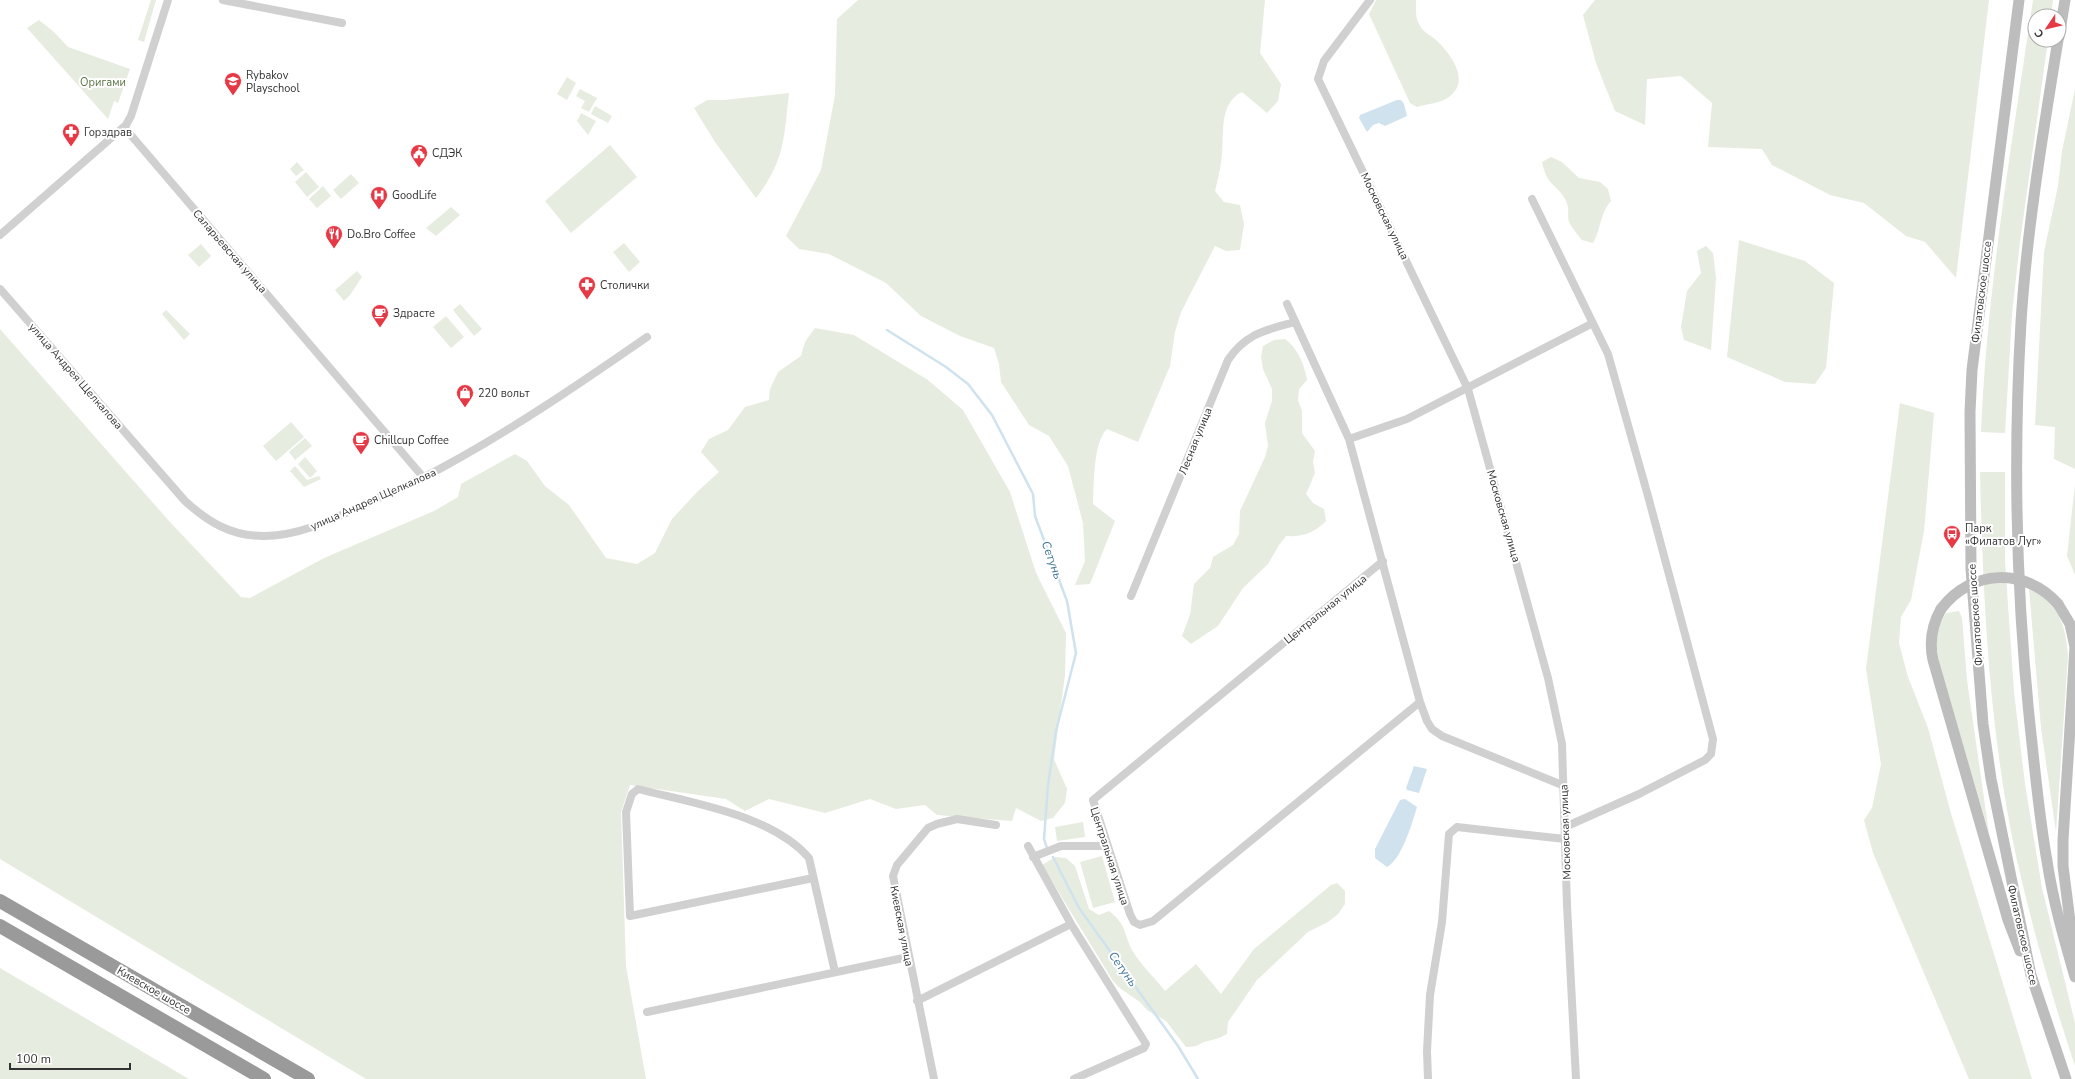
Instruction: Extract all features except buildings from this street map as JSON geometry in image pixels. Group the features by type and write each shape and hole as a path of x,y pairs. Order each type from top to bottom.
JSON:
{"highway":[{"name":"Киевское шоссе","path":"0,901 308,1079"},
{"name":"Киевское шоссе","path":"0,926 264,1079"}],"main road":[{"name":"Филатовское шоссе","path":"2019,0 1972,370 1970,412 1973,603 1986,744 2009,872 2031,975 2066,1079"},
{"path":"2057,48 2036,193 2021,321 2016,535 2022,645 2039,808 2054,898 2075,977"},
{"path":"2031,975 2008,920 1933,660 1932,636 1936,620 1941,609 1952,596 1970,583 1986,578 2001,576 2016,578 2031,583 2044,591 2058,604 2070,624 2075,647 2063,850 2075,958"}],"street":[{"path":"0,235 124,127 130,116 168,0"},
{"path":"222,0 342,23"},
{"name":"Московская улица","path":"1370,0 1324,61 1318,79 1468,389 1557,716 1562,744 1562,785 1576,1079"},
{"name":"Саларьевская улица","path":"124,127 423,477"},
{"path":"1532,199 1593,322 1610,362 1714,739 1711,754 1705,760 1639,794 1565,826"},
{"name":"улица Андрея Щелкалова","path":"0,289 185,501 201,516 217,526 233,532 249,535 266,536 295,533 326,522 423,477 505,430 647,338"},
{"path":"1287,304 1350,439 1420,702 1427,720 1432,728 1442,736 1562,785"},
{"name":"Лесная улица","path":"1131,596 1228,360 1237,346 1249,338 1268,329 1296,322"},
{"path":"1350,439 1408,419 1468,389 1593,322"},
{"name":"Центральная улица","path":"1383,561 1094,797 1092,803 1134,922 1140,925 1153,921 1420,702"},
{"path":"813,878 630,916 626,812 632,794 638,789 748,818 775,830 799,846 809,858 835,972"},
{"name":"Киевская улица","path":"934,1079 908,958 894,876 897,865 928,828 957,819 996,825"},
{"path":"1428,1079 1427,1050 1430,995 1441,934 1449,834 1457,827 1565,839"},
{"path":"1028,846 1071,924 1146,1044 1144,1048 1074,1079"},
{"path":"1033,857 1062,846 1107,846"},
{"path":"917,1001 1071,924"},
{"path":"647,1012 908,958"}],"green space":[{"path":"151,0 156,0 144,42 138,40"},
{"path":"858,0 1265,0 1260,53 1281,84 1278,101 1267,113 1242,92 1229,103 1224,119 1222,159 1215,191 1224,202 1240,205 1244,224 1240,250 1226,251 1215,246 1181,312 1175,332 1170,366 1138,442 1107,429 1102,435 1095,464 1093,504 1115,521 1090,584 1075,585 1085,561 1083,523 1068,466 1049,436 1029,425 1001,382 999,364 994,348 960,336 921,316 886,283 829,254 799,249 786,236 821,170 835,95 837,19"},
{"path":"1376,0 1416,0 1416,15 1421,27 1442,46 1453,60 1459,76 1455,91 1449,97 1438,102 1417,107 1410,103 1369,14"},
{"path":"1595,0 1989,0 1956,278 1925,242 1906,236 1864,203 1830,195 1772,165 1762,149 1708,147 1712,103 1681,76 1647,79 1645,125 1615,111 1596,63 1583,15"},
{"path":"2033,0 2053,0 2052,8 2032,8"},
{"name":"Оригами","path":"39,20 54,32 68,47 130,69 118,103 114,101 108,119 27,28"},
{"path":"2027,40 2027,48 2047,48 2020,242 2012,314 2005,433 1981,432 1989,324 2001,216"},
{"path":"567,77 576,83 567,100 557,94"},
{"path":"580,89 597,98 589,112 581,108 585,101 576,96"},
{"path":"2075,89 2075,469 2054,459 2055,427 2035,425 2044,252 2058,186 2062,151"},
{"path":"789,93 782,148 773,172 766,185 756,198 715,142 694,108 707,100 724,100"},
{"path":"595,106 612,116 608,123 591,114"},
{"path":"581,113 596,121 588,135 577,121"},
{"path":"610,145 637,177 571,233 545,201"},
{"path":"1551,157 1562,162 1579,178 1600,182 1608,189 1611,201 1604,211 1593,243 1582,240 1569,222 1566,201 1563,195 1549,181 1544,170 1542,162"},
{"path":"297,162 304,170 296,176 290,169"},
{"path":"306,172 319,187 307,197 295,182"},
{"path":"351,174 359,183 341,199 333,190"},
{"path":"323,186 331,196 317,208 309,199"},
{"path":"451,207 460,215 436,236 426,228"},
{"path":"1739,240 1805,261 1834,283 1826,368 1815,384 1785,382 1727,357"},
{"path":"624,243 640,262 629,272 613,252"},
{"path":"201,244 211,256 199,267 188,255"},
{"path":"1706,246 1713,253 1716,278 1711,350 1684,340 1681,327 1687,291 1701,273 1697,251"},
{"path":"357,271 362,277 344,301 335,290"},
{"path":"460,304 482,329 474,336 453,310"},
{"path":"166,310 190,334 184,340 162,314"},
{"path":"446,316 464,337 451,348 433,327"},
{"path":"815,328 854,335 928,380 963,410 1010,492 1036,573 1066,633 1065,675 1054,759 1067,789 1065,803 1053,818 1041,821 1016,808 1012,821 937,815 925,805 896,809 870,799 825,813 769,799 745,811 726,799 630,785 621,812 626,966 646,1079 366,1079 0,859 0,329 169,521 241,597 250,598 324,558 434,511 458,497 461,484 515,454 527,461 545,486 569,505 606,558 637,564 655,553 672,519 697,492 719,472 701,452 709,439 728,430 745,407 769,400 770,389 778,372 801,356 805,342"},
{"path":"1285,339 1300,357 1307,380 1299,389 1298,400 1302,411 1302,433 1315,451 1313,462 1315,473 1306,494 1313,503 1324,509 1326,521 1317,529 1303,535 1286,536 1268,564 1243,588 1218,626 1191,644 1182,636 1190,615 1194,584 1210,568 1213,557 1233,545 1239,534 1240,511 1265,457 1268,446 1265,423 1272,401 1272,389 1263,369 1261,357 1263,346 1274,340"},
{"path":"1900,403 1934,413 1924,531 1911,600 1901,617 1899,643 1908,677 1928,728 1950,810 2032,1079 1969,1079 1873,853 1864,820 1872,808 1881,764 1866,669"},
{"path":"291,422 304,437 276,461 263,446"},
{"path":"305,438 312,446 295,460 289,452"},
{"path":"305,457 317,471 310,478 298,464"},
{"path":"295,466 307,480 319,476 321,479 304,487 290,471"},
{"path":"1980,472 2005,472 2005,561 2014,692 2025,784 2042,888 2075,1023 2075,1066 2050,988 2022,883 1999,761 1989,665 1983,568"},
{"path":"2075,484 2075,575 2067,556"},
{"path":"2029,589 2047,601 2054,608 2063,625 2067,645 2068,656 2056,832 2041,728"},
{"path":"1959,611 1962,618 1967,680 1989,833 1939,663 1936,641 1939,625 1946,613"},
{"path":"1083,822 1085,837 1057,841 1055,827"},
{"path":"1102,856 1115,902 1093,908 1080,862"},
{"path":"1055,857 1066,858 1075,866 1089,909 1099,915 1109,911 1119,920 1135,955 1165,991 1196,964 1221,994 1254,949 1331,885 1337,883 1345,891 1345,904 1338,914 1328,922 1308,932 1257,980 1228,1022 1227,1034 1197,1046 1186,1047 1166,1021 1147,1010 1140,1002 1121,989 1113,981 1042,865"},
{"path":"0,968 189,1079 0,1079"}],"water":[{"path":"1397,100 1401,100 1404,104 1407,116 1385,126 1379,123 1373,125 1367,132 1359,118 1360,115"},
{"path":"1414,766 1427,769 1419,793 1407,790 1406,788"},
{"path":"1405,799 1417,807 1402,849 1392,863 1387,867 1375,858 1375,849 1400,800"}],"waterway":[{"name":"Сетунь","path":"887,330 946,367 968,384 992,415 1033,494 1035,516 1067,601 1076,653 1056,731 1048,785 1044,839 1047,848"},
{"name":"Сетунь","path":"1053,857 1079,908 1178,1046 1198,1079"}],"place":[{"name":"Rybakov Playschool","path":"233,96"},
{"name":"Горздрав","path":"71,147"},
{"name":"СДЭК","path":"419,168"},
{"name":"GoodLife","path":"379,210"},
{"name":"Do.Bro Coffee","path":"334,249"},
{"name":"Столички","path":"587,300"},
{"name":"Здрасте","path":"380,328"},
{"name":"220 вольт","path":"465,408"},
{"name":"Chillcup Coffee","path":"361,455"},
{"name":"Парк «Филатов Луг»","path":"1952,549"}]}
